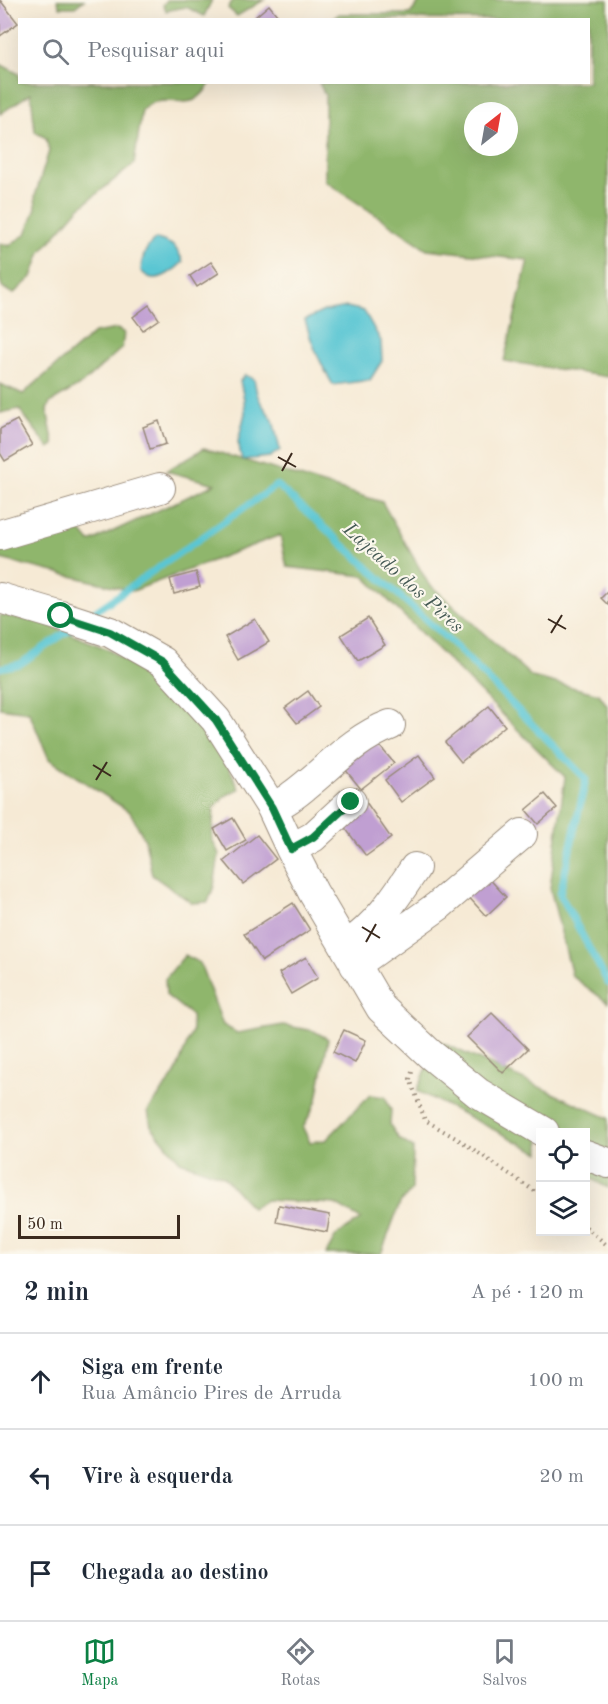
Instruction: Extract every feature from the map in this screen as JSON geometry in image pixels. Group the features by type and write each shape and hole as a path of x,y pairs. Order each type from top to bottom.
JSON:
{"street":[{"path":"0,536 160,488"},
{"path":"0,598 110,632 163,662 216,720 272,808 313,892 381,1008 477,1093 537,1128"},
{"path":"272,808 291,797 376,730 390,725"},
{"path":"291,849 313,837 351,802"},
{"path":"350,956 438,906 522,834"},
{"path":"350,956 362,935 390,906 415,868"},
{"path":"590,1157 608,1163"}],"path":[{"path":"420,1044 410,1079 424,1120 464,1143 536,1192"},
{"path":"590,1231 608,1246"}],"green space":[{"path":"57,0 84,0 75,7 60,7"},
{"path":"167,0 212,0 204,16 186,7 166,11 163,5"},
{"path":"233,0 264,0 237,16 228,8"},
{"path":"421,0 608,0 608,377 504,361 528,260 427,249 325,181 325,95 320,84 590,84 590,18 333,18 339,14 410,14"},
{"path":"0,64 18,73 18,84 210,84 203,93 191,101 155,102 142,110 134,164 79,208 41,252 32,277 13,294 2,287 0,243 8,246 26,234 36,208 35,196 49,151 46,138 35,132 31,93 0,114"},
{"path":"117,329 124,333 122,348 83,383 50,403 47,410 54,445 49,448 19,409 0,413 0,384 23,394 94,333"},
{"path":"204,448 382,502 428,583 532,677 599,694 608,707 608,1003 572,976 550,888 565,777 364,576 287,567 280,535 133,591 0,559 0,549 81,531 90,542 215,484 166,471"},
{"path":"0,615 41,622 105,648 162,682 181,708 218,743 239,789 225,796 214,808 212,839 219,854 214,886 208,902 192,903 152,875 145,840 130,812 49,759 29,712 0,708"},
{"path":"185,955 200,963 223,1025 237,1033 283,1025 314,1031 328,1039 317,1100 303,1128 310,1142 326,1140 370,1095 385,1097 391,1110 390,1125 399,1139 413,1148 412,1190 400,1203 381,1254 326,1254 336,1236 361,1219 335,1204 266,1200 252,1208 223,1176 180,1161 151,1126 148,1111 175,1074 192,1031 191,1015 166,995 165,979"},
{"path":"438,1041 608,1118 608,1188 590,1178 590,1128 536,1128 536,1151 417,1091"}],"water":[{"path":"156,239 174,246 183,262 168,274 153,278 141,271 145,253"},
{"path":"347,307 364,311 381,341 382,361 370,380 333,385 317,354 305,320 324,311"},
{"path":"245,375 254,379 261,403 273,420 280,450 270,457 242,460 238,442 245,413 240,381"}],"building":[{"path":"0,0 18,23 0,36"},
{"path":"269,5 279,18 256,18"},
{"path":"211,262 219,273 197,287 190,276"},
{"path":"149,305 159,319 143,330 133,317"},
{"path":"17,420 32,445 5,461 0,453 0,429"},
{"path":"159,421 166,444 150,449 143,427"},
{"path":"196,572 200,587 174,594 170,579"},
{"path":"608,591 608,605 601,598"},
{"path":"368,618 385,645 358,661 341,635"},
{"path":"255,619 269,642 238,660 225,637"},
{"path":"308,691 319,707 297,723 285,708"},
{"path":"489,706 505,726 461,762 445,742"},
{"path":"372,737 394,763 361,789 340,763"},
{"path":"419,755 435,777 401,802 385,780"},
{"path":"545,794 557,808 538,824 526,810"},
{"path":"366,802 391,838 366,856 340,821"},
{"path":"233,818 246,840 227,851 214,829"},
{"path":"257,835 276,859 243,884 224,861"},
{"path":"485,874 506,897 486,916 465,893"},
{"path":"293,903 310,930 262,961 244,934"},
{"path":"306,957 318,978 291,994 279,973"},
{"path":"492,1013 528,1049 503,1073 467,1037"},
{"path":"344,1030 366,1040 355,1063 333,1052"},
{"path":"279,1205 330,1215 327,1232 276,1222"}],"waterway":[{"name":"Lajeado dos Pires","path":"90,615 277,485 456,647 586,779 560,894 608,983"},
{"name":"Lajeado dos Pires","path":"0,668 20,664 71,629"}],"route":[{"path":"61,616 110,632 163,662 216,720 272,808 291,849 313,837 351,802"}]}
